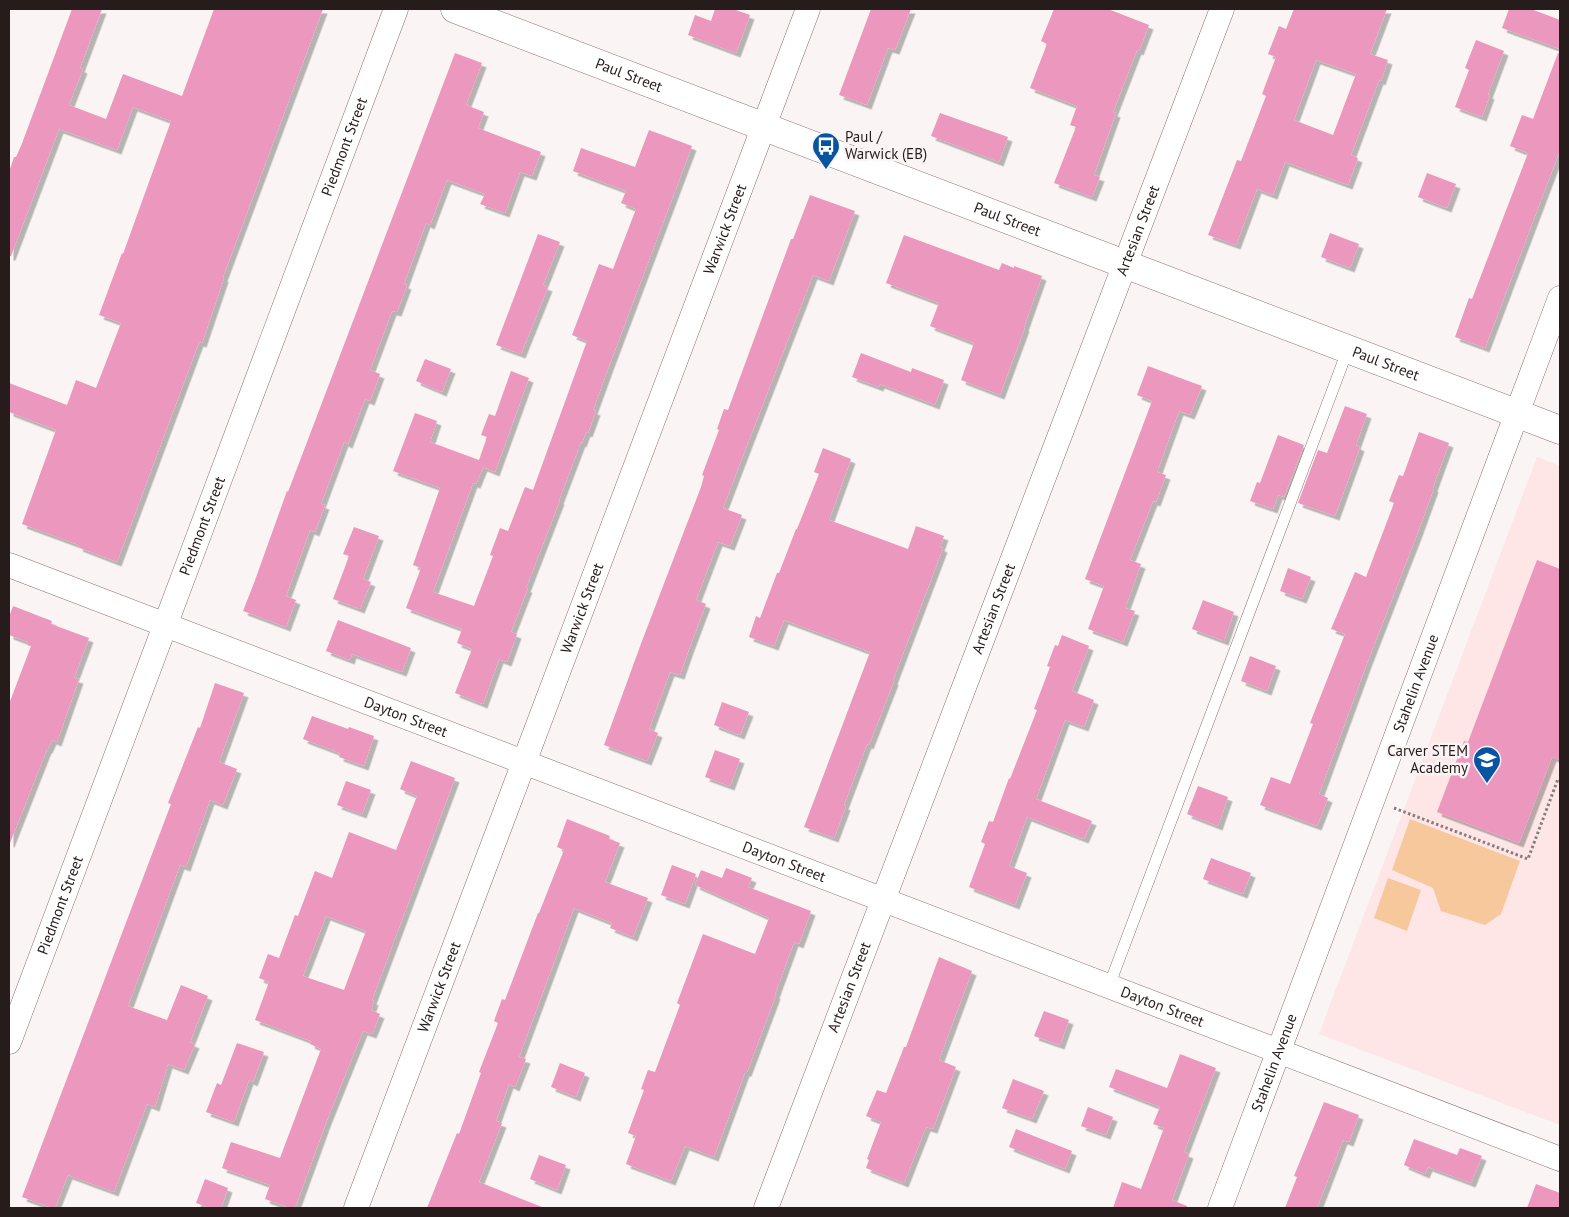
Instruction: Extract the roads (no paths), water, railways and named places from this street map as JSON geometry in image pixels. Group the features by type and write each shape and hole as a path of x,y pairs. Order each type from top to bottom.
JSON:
{"street":[{"name":"Piedmont Street","path":"9,1042 396,9"},
{"name":"Paul Street","path":"455,9 1560,430"},
{"name":"Warwick Street","path":"356,1208 808,9"},
{"name":"Artesian Street","path":"766,1208 881,900 1222,9"},
{"name":"Stahelin Avenue","path":"1220,1208 1560,298"},
{"name":"Dayton Street","path":"9,565 1560,1159"}],"lane":[{"path":"1109,986 1348,349"}],"place":[{"name":"Paul / Warwick (EB)","path":"826,170"},
{"name":"Carver STEM Academy","path":"1487,784"}]}
